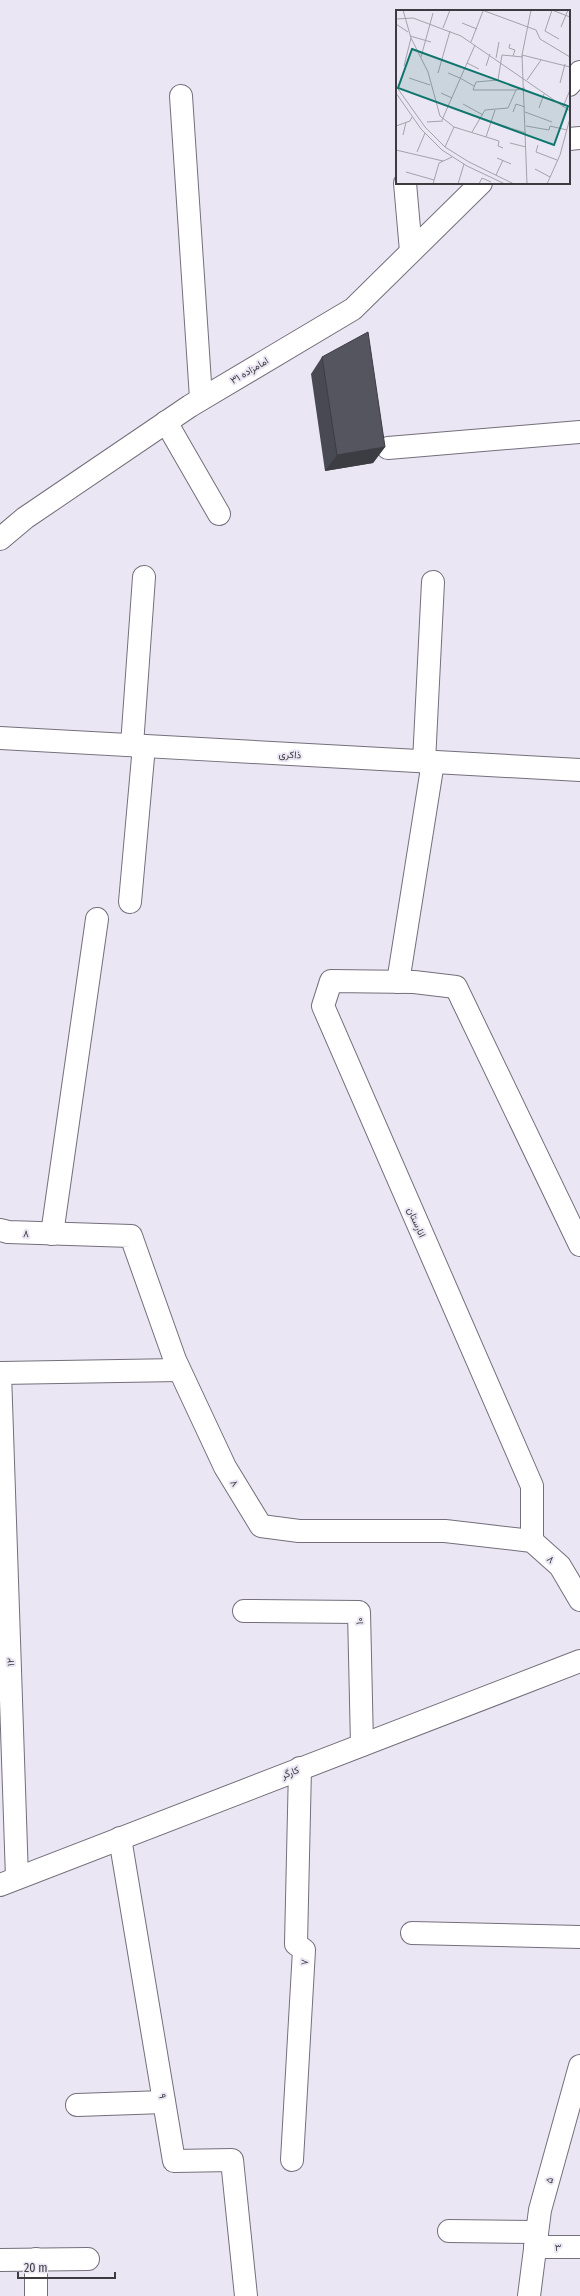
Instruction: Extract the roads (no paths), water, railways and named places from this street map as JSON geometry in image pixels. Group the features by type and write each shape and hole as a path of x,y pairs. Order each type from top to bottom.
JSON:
{"street":[{"path":"570,84 580,72"},
{"path":"181,96 201,398"},
{"path":"570,139 580,138"},
{"path":"405,184 411,252"},
{"name":"امامزاده ۳۱","path":"0,539 25,518 201,398 353,309 480,184"},
{"path":"166,422 219,514"},
{"path":"388,448 580,432"},
{"path":"130,902 138,746 144,577"},
{"path":"434,582 429,762 406,982 456,986 580,1245"},
{"name":"ذاکری","path":"0,738 580,770"},
{"path":"52,1234 97,919"},
{"name":"انارستان","path":"406,982 331,981 323,1006 532,1486 532,1542"},
{"name":"۸","path":"0,1230 8,1232 131,1236 179,1370 225,1467 261,1526 299,1531 445,1531 532,1542 560,1566 580,1600"},
{"path":"0,1373 179,1370"},
{"name":"۱۲","path":"0,1373 9,1882"},
{"name":"۱۰","path":"244,1611 359,1612 362,1744"},
{"name":"کارگر","path":"9,1882 580,1660"},
{"name":"۷","path":"292,2160 304,1950 296,1944 300,1768"},
{"name":"۹","path":"120,1838 174,2161 232,2160 246,2296"},
{"path":"412,1933 580,1937"},
{"name":"۵","path":"529,2296 540,2210 580,2066"},
{"path":"77,2105 164,2102"},
{"name":"۳","path":"449,2231 536,2240 580,2247"},
{"path":"36,2259 36,2296"},
{"path":"0,2260 88,2259"}]}
